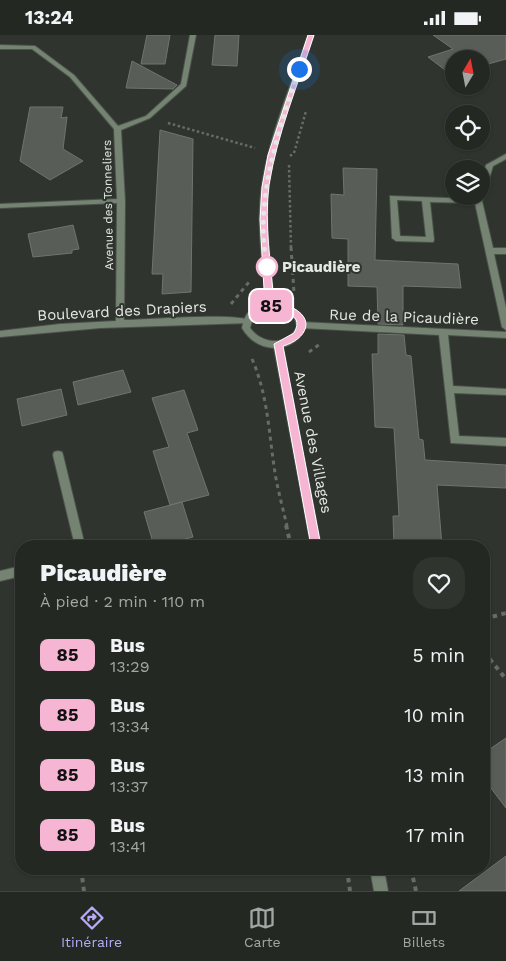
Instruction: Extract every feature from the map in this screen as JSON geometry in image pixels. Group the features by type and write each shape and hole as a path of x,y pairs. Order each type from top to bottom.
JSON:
{"street":[{"name":"Avenue des Tonneliers","path":"120,323 121,201 117,129 148,117 184,85 194,35"},
{"path":"270,306 264,219 265,187 271,155 310,35"},
{"path":"0,47 34,47 72,76 117,129"},
{"path":"490,165 506,156"},
{"path":"426,199 430,239 396,238 393,198 445,199"},
{"path":"0,206 121,201"},
{"name":"Rue de la Picaudière","path":"480,205 506,327"},
{"path":"489,251 506,251"},
{"path":"270,306 286,308 299,317 301,325 298,335 291,340 278,344 255,340 246,328 246,321 254,311 270,306"},
{"name":"Boulevard des Drapiers","path":"0,334 36,329 120,323 246,321"},
{"name":"Rue de la Picaudière","path":"301,325 506,335"},
{"path":"444,332 454,440 506,442"},
{"name":"Avenue des Villages","path":"278,344 315,540"},
{"path":"449,389 506,392"},
{"path":"58,455 79,540"},
{"path":"0,576 15,572"},
{"path":"378,875 381,891"}],"path":[{"path":"295,294 292,283 290,166 284,160 294,153 307,107"},
{"path":"148,117 257,149"},
{"path":"303,355 325,340 332,327"},
{"path":"249,356 255,362 269,421 275,473 290,540"},
{"path":"490,617 506,613"},
{"path":"490,660 506,679"},
{"path":"82,875 84,891"},
{"path":"348,875 350,891"},
{"path":"412,875 416,891"}],"building":[{"path":"147,35 170,35 165,64 141,64"},
{"path":"215,35 239,35 237,66 212,65"},
{"path":"433,35 506,35 506,59 490,63 490,50 450,50 453,49"},
{"path":"445,52 445,70 428,57"},
{"path":"132,61 177,85 173,89 126,88"},
{"path":"30,107 63,107 61,118 67,117 63,149 83,161 50,180 20,161"},
{"path":"160,130 193,139 191,292 162,294 163,274 152,274"},
{"path":"343,168 377,169 375,260 458,264 461,288 403,286 403,325 378,324 377,287 348,286 348,239 332,238 331,194 344,195"},
{"path":"73,225 79,249 72,250 72,253 33,257 28,234"},
{"path":"378,334 404,335 406,355 411,356 419,439 423,440 425,460 506,465 506,488 437,485 442,540 394,540 393,516 399,516 394,428 375,427 372,354 378,354"},
{"path":"123,370 131,392 78,405 73,382"},
{"path":"61,389 67,415 22,426 17,399"},
{"path":"184,390 198,430 187,433 209,495 170,505 153,451 169,447 152,398"},
{"path":"182,502 193,537 185,540 152,540 144,512"},
{"path":"506,738 506,808 490,787 490,749"},
{"path":"506,856 506,891 459,891 480,875 490,875 490,868"}],"bus line":[{"name":"85","path":"311,35 271,155 265,187 264,219 270,306 286,308 299,317 301,322 301,329 298,335 283,344 278,344 315,540"}],"place":[{"name":"Picaudière","path":"267,267"}],"route":[{"path":"267,267 264,219 265,187 271,155 299,69"}]}
